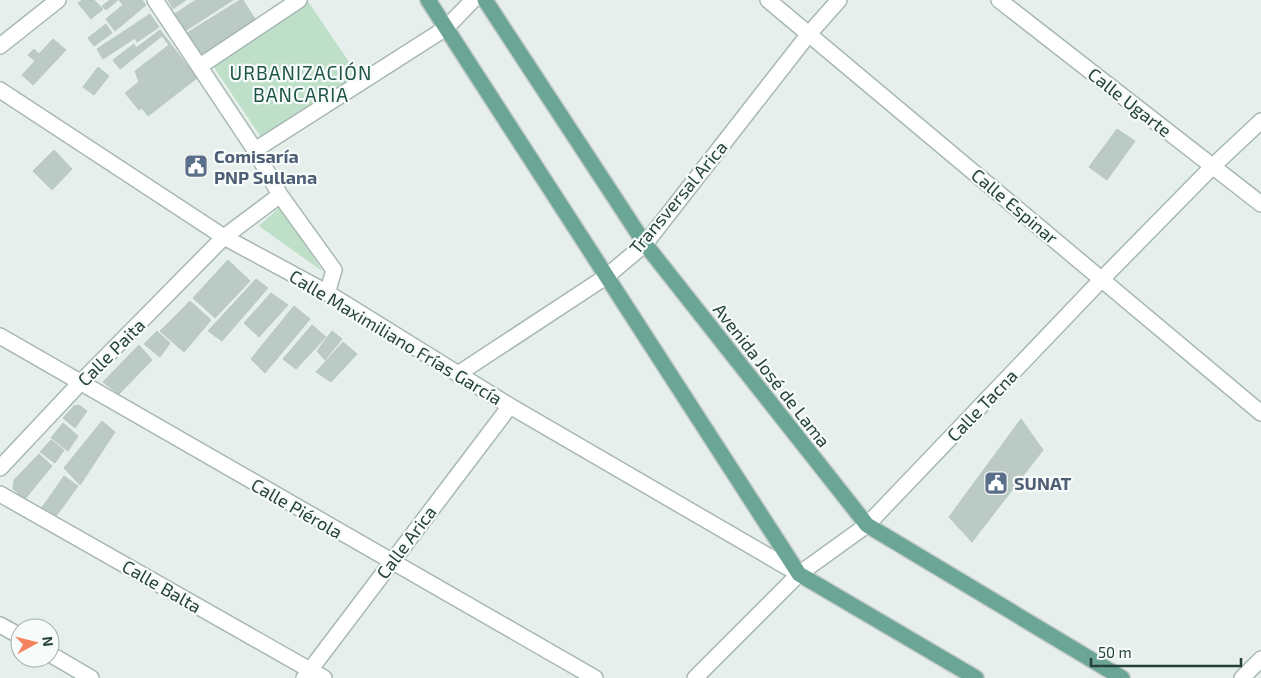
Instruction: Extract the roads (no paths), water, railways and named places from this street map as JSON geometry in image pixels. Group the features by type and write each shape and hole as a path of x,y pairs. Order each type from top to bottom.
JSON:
{"main road":[{"path":"428,0 800,574 976,678"},
{"name":"Avenida José de Lama","path":"485,0 644,244 867,525 1122,678"}],"street":[{"path":"0,46 58,0"},
{"path":"155,0 255,150 280,195 334,270 326,292"},
{"path":"200,66 299,0"},
{"path":"255,150 446,28 473,0"},
{"name":"Calle Espinar","path":"768,0 1261,413"},
{"name":"Transversal Arica","path":"458,374 606,276 644,244 808,35 839,0"},
{"name":"Calle Ugarte","path":"999,0 1261,204"},
{"name":"Calle Maximiliano Frías García","path":"0,90 224,238 326,292 510,406 800,574"},
{"name":"Calle Tacna","path":"695,678 800,574 867,525 1102,279 1213,166 1261,121"},
{"name":"Calle Paita","path":"0,468 80,383 224,238 280,195"},
{"name":"Calle Piérola","path":"0,336 595,678"},
{"name":"Calle Arica","path":"306,674 510,406"},
{"name":"Calle Balta","path":"0,494 306,674 324,678"},
{"path":"1242,678 1261,659"},
{"path":"60,660 91,678"}],"place":[{"name":"Comisaría PNP Sullana","path":"196,166"},
{"name":"SUNAT","path":"996,483"}],"district":[{"name":"URBANIZACIÓN BANCARIA","path":"301,83"}]}
